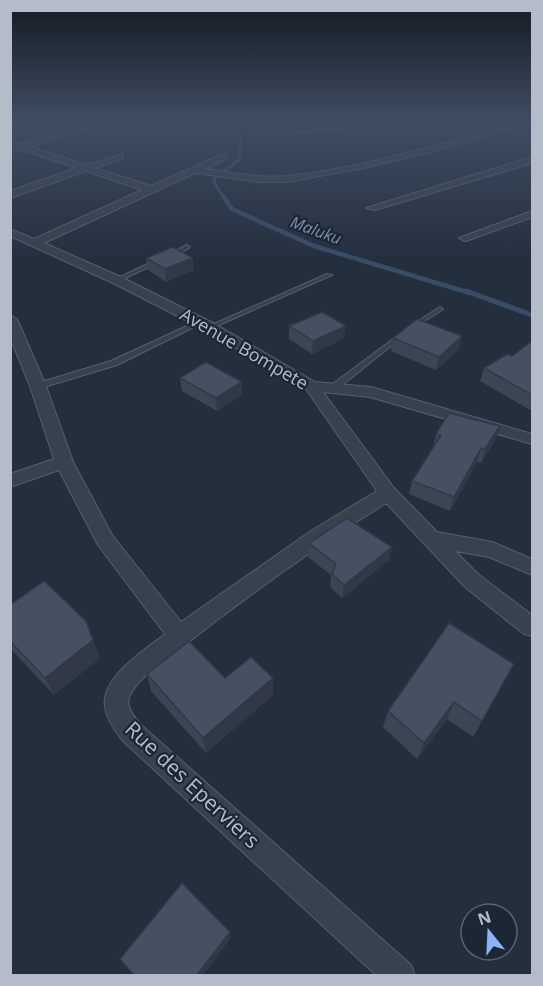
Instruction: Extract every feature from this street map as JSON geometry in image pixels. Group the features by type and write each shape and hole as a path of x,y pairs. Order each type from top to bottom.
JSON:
{"street":[{"path":"82,167 150,189"},
{"path":"10,195 88,167"},
{"path":"34,243 201,167"},
{"path":"194,170 222,175 280,179 351,167"},
{"path":"371,208 508,167"},
{"path":"465,238 532,214"},
{"name":"Avenue Bompete","path":"10,232 117,280 205,324 311,386 388,493 472,581 532,627"},
{"path":"10,319 19,367 38,386 64,462 105,540 179,636 318,536 388,493"},
{"path":"311,386 371,392 532,439"},
{"path":"10,481 64,462"},
{"path":"433,539 492,550 532,567"},
{"name":"Rue des Eperviers","path":"179,636 123,683 117,698 119,716 131,732 400,975"}],"lane":[{"path":"117,280 187,247"},
{"path":"38,386 114,363 329,275"},
{"path":"333,388 416,324 440,309"}],"building":[{"path":"173,247 193,258 165,269 146,258"},
{"path":"322,312 346,326 313,341 289,326"},
{"path":"417,319 462,336 439,357 393,338"},
{"path":"532,341 532,395 484,368 507,354 512,356"},
{"path":"206,362 242,382 216,398 180,378"},
{"path":"449,413 500,426 485,449 481,448 454,497 412,481 441,435 436,434"},
{"path":"347,518 392,547 344,585 332,574 336,564 309,543"},
{"path":"44,581 86,621 93,640 45,678 10,641 10,605"},
{"path":"449,623 514,664 482,721 454,702 424,743 388,711"},
{"path":"189,641 225,678 251,657 273,678 203,738 147,674"},
{"path":"182,883 230,932 197,975 134,975 120,959"}],"waterway":[{"name":"Maluku","path":"224,198 214,182 215,178 229,167"},
{"name":"Maluku","path":"223,196 232,209 314,246 470,293"},
{"name":"Maluku","path":"466,291 532,315"}]}
